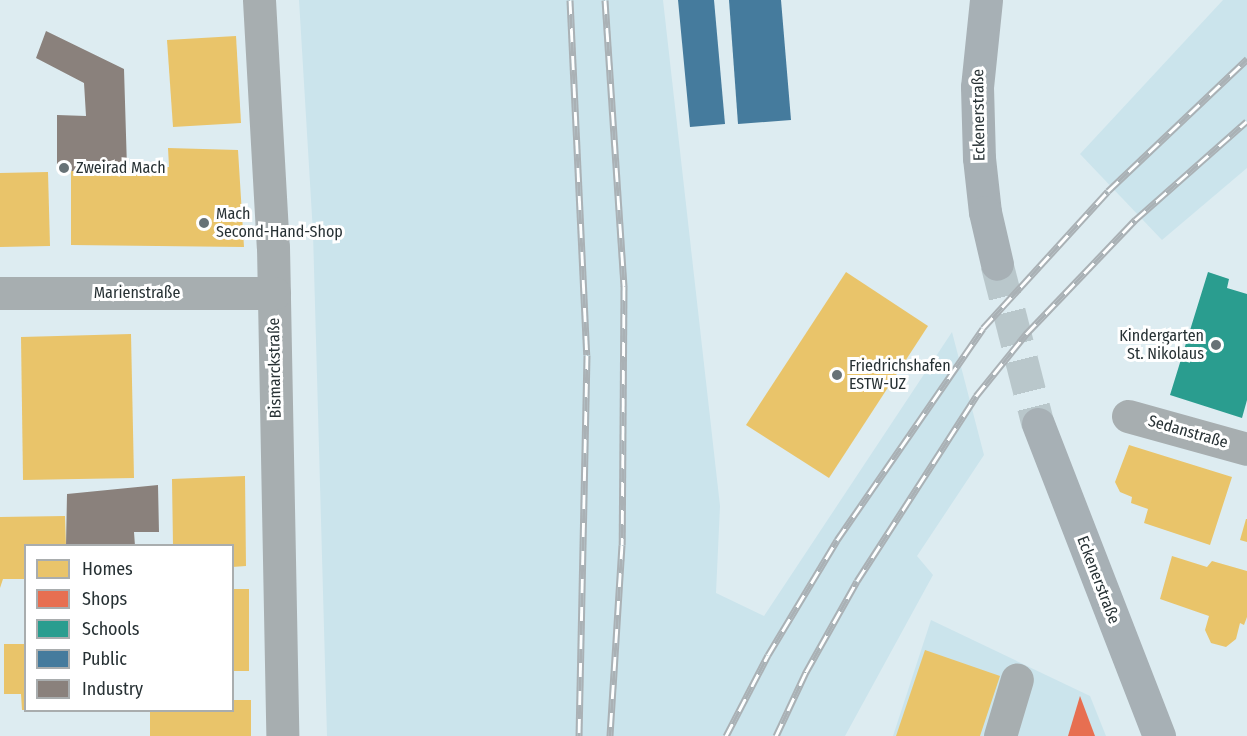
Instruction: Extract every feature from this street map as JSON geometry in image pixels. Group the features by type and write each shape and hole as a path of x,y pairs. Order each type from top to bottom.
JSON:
{"main road":[{"name":"Eckenerstraße","path":"986,0 977,87 979,158 985,212 997,264"},
{"name":"Eckenerstraße","path":"1038,424 1159,736"}],"street":[{"name":"Bismarckstraße","path":"259,0 273,247 282,736"},
{"name":"Marienstraße","path":"0,293 274,293"},
{"name":"Sedanstraße","path":"1128,416 1247,449"},
{"path":"1000,736 1017,679"}],"shaded area":[{"path":"299,0 663,0 720,506 716,593 764,616 952,332 984,455 917,556 933,575 845,736 327,736 313,233"},
{"path":"1223,0 1247,0 1247,168 1162,240 1080,154"},
{"path":"931,620 1090,696 1106,736 893,736"}],"building: Homes":[{"path":"236,36 241,123 173,127 167,40"},
{"path":"168,148 238,150 244,247 71,245 71,170 169,167"},
{"path":"48,172 50,246 0,247 0,173"},
{"name":"Friedrichshafen ESTW-UZ","path":"846,272 928,326 829,478 746,425"},
{"path":"131,334 134,478 23,480 21,337"},
{"path":"1129,445 1232,477 1210,545 1144,523 1148,509 1131,503 1132,497 1120,492 1115,482"},
{"path":"245,476 246,566 234,567 234,544 173,544 172,479"},
{"path":"65,516 66,544 24,544 24,579 3,579 0,588 0,517"},
{"path":"1247,519 1247,542 1240,540"},
{"path":"1172,556 1207,567 1212,561 1247,571 1247,617 1244,625 1240,623 1236,639 1226,647 1211,643 1205,630 1209,616 1160,599"},
{"path":"234,589 249,589 249,671 234,671"},
{"path":"4,644 24,644 24,710 22,710 21,694 4,694"},
{"path":"925,650 1000,676 980,736 896,736"},
{"path":"234,700 251,700 251,736 150,736 150,712 234,712"}],"building: Shops":[{"path":"1080,696 1095,736 1068,736"}],"building: Schools":[{"name":"Kindergarten St. Nikolaus","path":"1208,272 1229,279 1227,288 1247,294 1247,400 1242,418 1170,395"}],"building: Public":[{"path":"678,0 714,0 725,124 690,127"},
{"path":"729,0 781,0 791,120 738,124"}],"building: Industry":[{"path":"46,31 124,69 127,168 57,172 57,115 86,116 84,83 36,58"},
{"path":"158,485 159,532 134,532 135,544 66,544 67,494"}],"tunnel":[{"path":"997,264 1038,424"}],"railway":[{"path":"570,0 587,355 579,736"},
{"path":"605,0 624,286 622,545 610,736"},
{"path":"726,736 768,655 837,540 983,328 1108,191 1247,59"},
{"path":"776,736 806,672 857,581 976,396 1026,334 1135,220 1247,121"}],"place":[{"name":"Zweirad Mach","path":"64,168"},
{"name":"Mach Second-Hand-Shop","path":"204,223"},
{"name":"Kindergarten St. Nikolaus","path":"1216,345"},
{"name":"Friedrichshafen ESTW-UZ","path":"837,375"}]}
